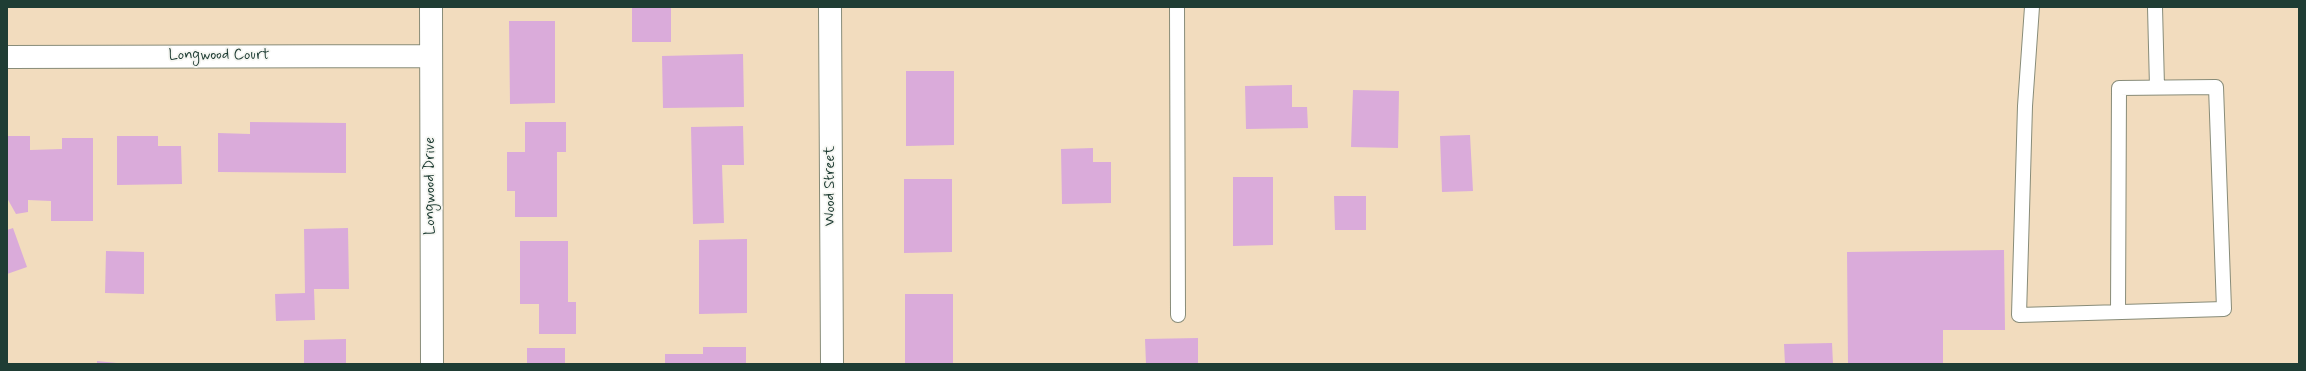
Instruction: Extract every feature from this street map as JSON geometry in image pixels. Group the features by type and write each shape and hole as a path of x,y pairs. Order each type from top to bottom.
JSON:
{"street":[{"name":"Longwood Drive","path":"431,7 432,364"},
{"name":"Wood Street","path":"830,7 832,364"},
{"name":"Longwood Court","path":"7,57 431,56"}],"lane":[{"path":"1177,7 1178,315"},
{"path":"2032,7 2025,106 2019,315 2224,309 2216,87 2119,88 2118,312"},
{"path":"2155,7 2157,87"}],"building":[{"path":"632,8 671,8 671,42 632,42"},
{"path":"509,21 555,21 555,103 510,104"},
{"path":"743,54 744,107 663,108 662,56"},
{"path":"906,71 954,71 954,145 906,146"},
{"path":"1292,85 1292,107 1307,107 1308,128 1246,129 1245,86"},
{"path":"1353,90 1399,91 1398,148 1351,147"},
{"path":"250,122 346,123 346,173 218,172 218,133 250,134"},
{"path":"525,122 566,122 566,152 557,152 557,217 515,217 515,191 507,191 507,152 525,152"},
{"path":"743,126 744,165 722,165 724,223 693,224 691,127"},
{"path":"1470,135 1473,191 1442,192 1440,136"},
{"path":"7,136 30,136 30,150 62,149 62,138 93,138 93,221 51,221 51,201 28,200 28,212 16,214 7,198"},
{"path":"117,136 158,136 158,146 181,146 182,184 117,185"},
{"path":"1093,148 1093,162 1111,162 1111,203 1062,204 1061,149"},
{"path":"1233,177 1273,177 1273,245 1233,246"},
{"path":"904,179 952,179 952,252 904,253"},
{"path":"1334,196 1366,196 1366,230 1335,230"},
{"path":"13,228 27,267 7,274 7,230"},
{"path":"348,228 349,289 314,289 315,320 276,321 275,294 305,293 304,229"},
{"path":"747,239 747,313 699,314 699,240"},
{"path":"520,241 568,241 568,302 576,302 576,334 539,334 539,304 520,304"},
{"path":"2004,250 2005,330 1943,330 1943,364 1848,364 1847,252"},
{"path":"106,251 144,252 144,294 105,293"},
{"path":"905,294 953,294 953,364 905,364"},
{"path":"1198,338 1198,364 1146,364 1145,339"},
{"path":"346,339 346,364 304,364 304,340"},
{"path":"1832,343 1833,364 1785,364 1784,344"},
{"path":"703,347 746,347 746,364 665,364 665,354 703,354"},
{"path":"527,348 565,348 565,364 527,364"},
{"path":"97,361 117,363 97,364"}]}
